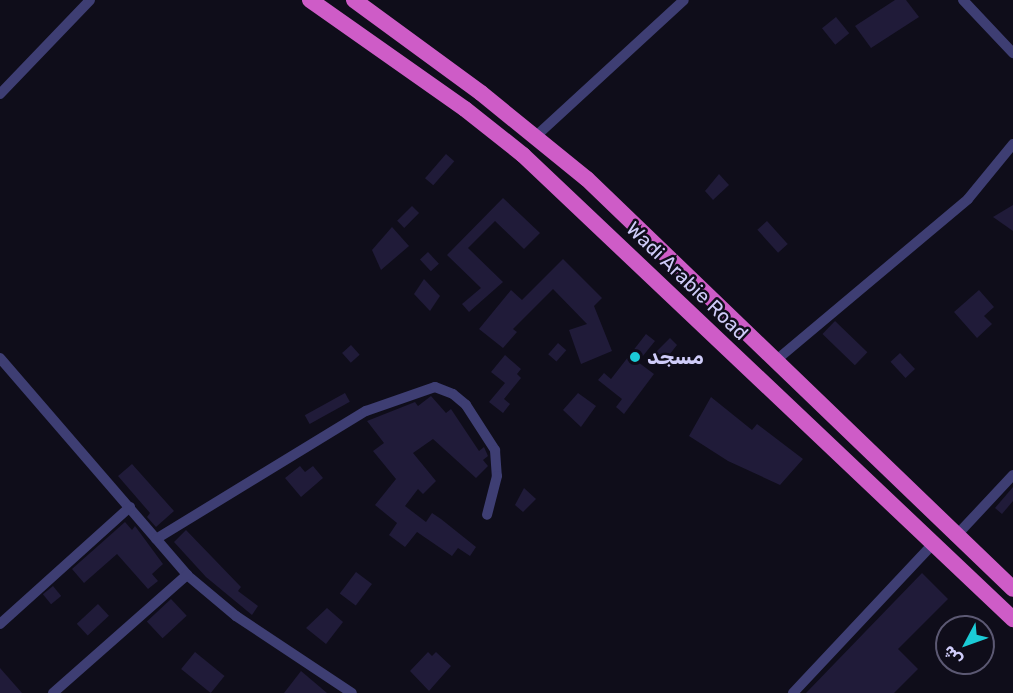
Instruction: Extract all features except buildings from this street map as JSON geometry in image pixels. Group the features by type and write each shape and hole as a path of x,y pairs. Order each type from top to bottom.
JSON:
{"highway":[{"name":"Wadi Arabie Road","path":"310,0 523,155 1013,619"},
{"name":"Wadi Arabie Road","path":"354,0 535,137 642,230 774,362 955,537 1013,589"}],"street":[{"path":"0,94 90,0"},
{"path":"535,137 684,0"},
{"path":"963,0 1013,53"},
{"path":"774,362 968,199 1013,144"},
{"path":"0,358 187,575 236,616 352,693"},
{"path":"156,539 366,411 435,387 453,394 466,405 495,450 497,476 487,515"},
{"path":"955,537 1013,476"},
{"path":"0,624 130,507"},
{"path":"793,693 933,544"},
{"path":"53,693 187,575"}],"place":[{"name":"مسجد","path":"635,357"}]}
